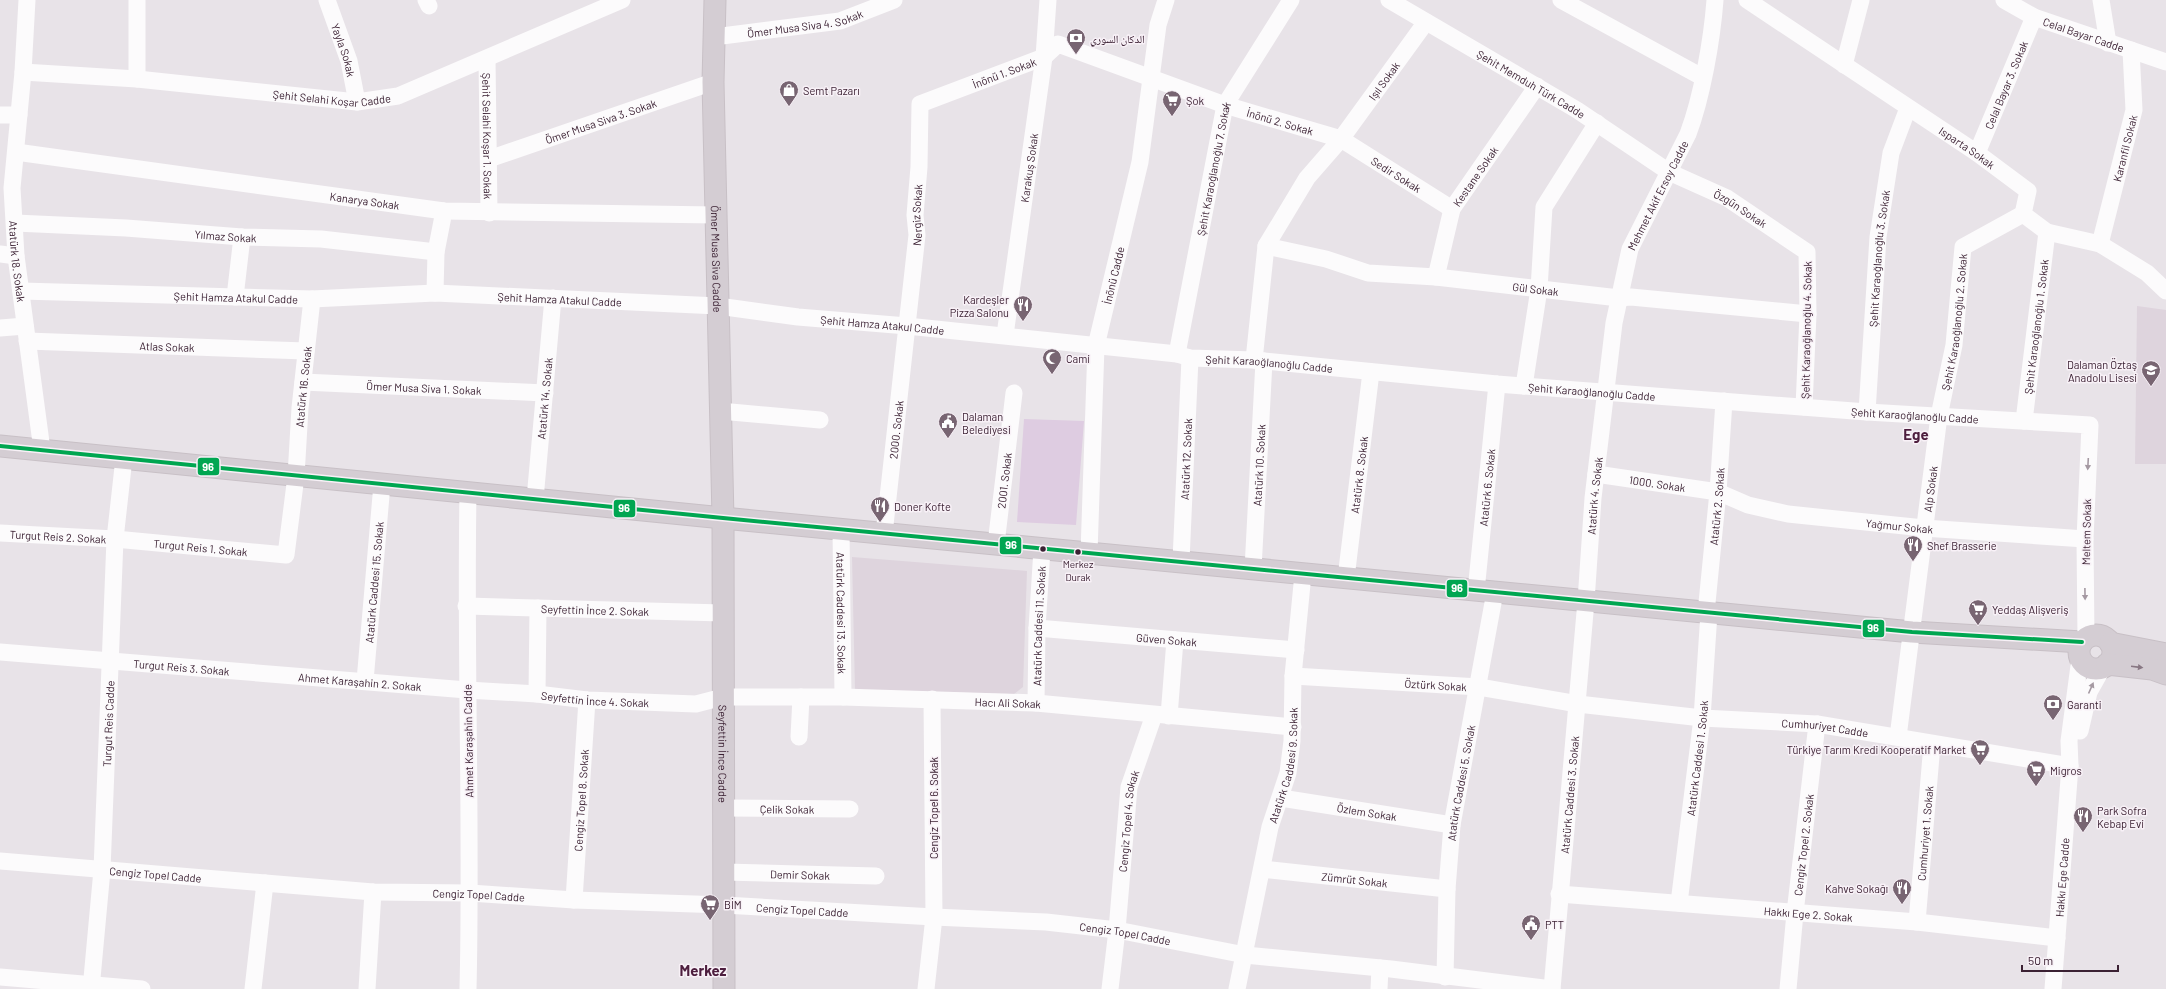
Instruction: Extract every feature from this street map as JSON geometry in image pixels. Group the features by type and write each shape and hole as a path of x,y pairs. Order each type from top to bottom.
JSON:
{"main road":[{"name":"Ömer Musa Siva Cadde","path":"715,0 713,82 723,518"},
{"path":"0,446 884,534 1181,561 1486,592 1912,632 2083,646 2096,635 2106,639 2110,643 2166,654"},
{"name":"Seyfettin İnce Cadde","path":"723,518 724,989"},
{"path":"2105,665 2112,654 2110,643"},
{"path":"2083,646 2087,666 2098,668 2105,665 2152,669 2166,674"}],"street":[{"name":"Atatürk 18. Sokak","path":"27,0 20,116 16,152 6,188 15,223 8,255 21,291 42,450"},
{"path":"136,79 137,0"},
{"name":"Yayla Sokak","path":"327,0 349,61 357,102"},
{"name":"Şehit Selahi Koşar Cadde","path":"23,72 136,79 357,102 398,96 622,0"},
{"name":"Ömer Musa Siva 4. Sokak","path":"714,37 840,21 894,0"},
{"name":"Karakuş Sokak","path":"1004,335 1044,57 1048,0"},
{"name":"İnönü Cadde","path":"1089,553 1096,346 1140,162 1158,25 1166,0"},
{"name":"Şehit Karaoğlanoğlu 7. Sokak","path":"1184,356 1225,105 1291,0"},
{"name":"Şehit Memduh Türk Cadde","path":"1389,0 1537,86 1597,123 1669,172"},
{"path":"1561,0 1702,76"},
{"name":"Mehmet Akif Ersoy Cadde","path":"1607,392 1614,323 1630,249 1688,134 1694,118 1713,22 1714,0"},
{"name":"Isparta Sokak","path":"1747,0 1977,153 2028,191 2023,214"},
{"path":"1844,65 1861,0"},
{"name":"Celal Bayar Cadde","path":"2004,0 2034,17 2166,62"},
{"path":"2101,0 2108,43"},
{"name":"Celal Bayar 3. Sokak","path":"1977,153 2034,17"},
{"name":"Işıl Sokak","path":"1266,246 1307,178 1341,139 1426,22"},
{"name":"İnönü 1. Sokak","path":"920,104 1044,57 1058,44 1152,78"},
{"name":"Karanfil Sokak","path":"2100,244 2134,110 2131,50"},
{"name":"Şehit Selahi Koşar 1. Sokak","path":"487,59 489,213"},
{"name":"İnönü 2. Sokak","path":"1152,78 1225,105 1341,139"},
{"name":"Ömer Musa Siva 3. Sokak","path":"489,159 713,82"},
{"name":"Kestane Sokak","path":"1436,277 1452,209 1537,86"},
{"name":"Nergiz Sokak","path":"907,326 917,235 915,216 919,167 920,104"},
{"name":"Şehit Karaoğlanoğlu 3. Sokak","path":"1867,412 1878,238 1891,153 1908,108"},
{"path":"0,115 20,116"},
{"path":"1524,386 1539,289 1544,207 1597,123"},
{"name":"Sedir Sokak","path":"1341,139 1452,209"},
{"name":"Kanarya Sokak","path":"16,152 444,212 716,215"},
{"name":"Özgün Sokak","path":"1669,172 1726,198 1808,252"},
{"path":"436,293 436,252 444,212"},
{"path":"2023,214 2047,232 2100,244 2147,273 2166,291"},
{"name":"Şehit Karaoğlanoğlu 2. Sokak","path":"1939,416 1954,345 1963,248 2023,214"},
{"name":"Yılmaz Sokak","path":"15,223 126,228 242,237 321,238 436,252"},
{"name":"Şehit Karaoğlanoğlu 1. Sokak","path":"2024,421 2047,232"},
{"path":"235,297 242,237"},
{"name":"Gül Sokak","path":"1266,246 1326,259 1368,272 1436,277 1619,298 1631,297 1808,314"},
{"name":"Atatürk 10. Sokak","path":"1252,569 1259,360 1266,246"},
{"name":"Şehit Karaoğlanoğlu 4. Sokak","path":"1804,407 1808,314 1808,252"},
{"name":"Şehit Hamza Atakul Cadde","path":"21,291 312,299 436,293 718,306 798,317 1004,335 1096,346"},
{"name":"Atatürk 14. Sokak","path":"535,499 553,298"},
{"name":"Atatürk 16. Sokak","path":"286,555 296,476 303,382 312,299"},
{"name":"2000. Sokak","path":"884,534 907,326"},
{"name":"Atlas Sokak","path":"0,328 26,333 306,351"},
{"name":"Şehit Karaoğlanoğlu Cadde","path":"1096,346 1184,356 1259,360 1497,384 1867,412 2090,425"},
{"name":"Atatürk 12. Sokak","path":"1181,561 1184,356"},
{"name":"Atatürk 8. Sokak","path":"1346,578 1372,372"},
{"name":"Ömer Musa Siva 1. Sokak","path":"303,382 545,393"},
{"name":"Atatürk 6. Sokak","path":"1486,592 1497,384"},
{"name":"2001. Sokak","path":"996,544 1014,392"},
{"name":"Atatürk 4. Sokak","path":"1586,601 1596,474 1607,392"},
{"name":"Atatürk 2. Sokak","path":"1707,613 1718,492 1724,401"},
{"path":"720,411 820,420"},
{"name":"Alp Sokak","path":"1898,737 1939,416"},
{"name":"Meltem Sokak","path":"2083,646 2085,539 2090,425"},
{"name":"Turgut Reis Cadde","path":"91,988 102,870 115,539 124,458"},
{"name":"1000. Sokak","path":"1596,474 1718,492"},
{"name":"Atatürk Caddesi 15. Sokak","path":"364,681 382,484"},
{"name":"Yağmur Sokak","path":"1718,492 1748,505 1788,514 1924,528 2085,539"},
{"name":"Ahmet Karaşahin Cadde","path":"468,493 466,606 470,892 468,989"},
{"name":"Atatürk Caddesi 13. Sokak","path":"840,529 844,698"},
{"name":"Turgut Reis 2. Sokak","path":"0,533 115,539"},
{"name":"Turgut Reis 1. Sokak","path":"115,539 286,555"},
{"name":"Atatürk Caddesi 11. Sokak","path":"1036,703 1037,628 1042,549"},
{"name":"Atatürk Caddesi 9. Sokak","path":"1237,989 1270,828 1288,773 1292,727 1293,676 1303,574"},
{"name":"Atatürk Caddesi 5. Sokak","path":"1445,976 1447,889 1452,825 1479,687 1486,592"},
{"name":"Atatürk Caddesi 3. Sokak","path":"1552,989 1559,894 1578,704 1586,601"},
{"name":"Seyfettin İnce 2. Sokak","path":"466,606 723,613"},
{"path":"537,694 538,608"},
{"name":"Atatürk Caddesi 1. Sokak","path":"1679,903 1702,718 1707,613"},
{"name":"Güven Sokak","path":"1037,628 1296,650"},
{"name":"Cengiz Topel 4. Sokak","path":"1110,989 1117,930 1129,787 1161,716 1175,640"},
{"name":"Hakkı Ege Cadde","path":"2053,989 2070,766 2068,741 2083,646"},
{"name":"Turgut Reis 3. Sokak","path":"0,652 111,662 252,671"},
{"name":"Hakkı Ege Cadde","path":"2070,766 2089,692 2105,665"},
{"name":"Ahmet Karaşahin 2. Sokak","path":"252,671 467,690"},
{"name":"Öztürk Sokak","path":"1293,676 1479,687 1578,704"},
{"name":"Seyfettin İnce 4. Sokak","path":"467,690 537,694 587,700 696,704 723,697"},
{"name":"Hacı Ali Sokak","path":"723,697 844,698 1036,703 1161,716 1292,727"},
{"path":"799,737 801,698"},
{"name":"Cengiz Topel 8. Sokak","path":"574,900 587,700"},
{"name":"Cengiz Topel 6. Sokak","path":"926,989 934,917 932,700"},
{"name":"Cumhuriyet Cadde","path":"1578,704 1702,718 1817,724 2070,766"},
{"name":"Cengiz Topel 2. Sokak","path":"1788,989 1795,913 1817,724"},
{"name":"Cumhuriyet 1. Sokak","path":"1917,922 1932,744"},
{"name":"Özlem Sokak","path":"1281,798 1452,825"},
{"name":"Çelik Sokak","path":"724,808 850,809"},
{"name":"Cengiz Topel Cadde","path":"0,862 373,892 470,892 574,900 724,904 934,917 1046,922 1117,930 1245,955 1380,968 1552,989"},
{"name":"Zümrüt Sokak","path":"1262,869 1447,889"},
{"name":"Demir Sokak","path":"724,872 876,876"},
{"path":"253,989 265,883"},
{"path":"367,989 373,892"},
{"name":"Hakkı Ege 2. Sokak","path":"1559,894 1917,922 2057,938"},
{"path":"1379,989 1380,968"},
{"path":"0,977 91,988 142,989"}],"shaded area":[{"name":"Dalaman Öztaş Anadolu Lisesi","path":"2137,306 2166,310 2166,464 2135,464"},
{"path":"1024,419 1084,421 1076,525 1017,522"},
{"path":"852,557 1027,571 1023,687 1014,694 855,690"}],"transit line":[{"name":"96","path":"0,446 723,518 1912,632 2082,642"}],"place":[{"name":"الدكان السوري","path":"1076,55"},
{"name":"Semt Pazarı","path":"789,107"},
{"name":"Şok","path":"1172,117"},
{"name":"Kardeşler Pizza Salonu","path":"1023,322"},
{"name":"Cami","path":"1052,375"},
{"name":"Dalaman Öztaş Anadolu Lisesi","path":"2151,387"},
{"name":"Dalaman Belediyesi","path":"948,439"},
{"name":"Doner Kofte","path":"880,523"},
{"name":"Merkez Durak","path":"1078,552"},
{"name":"Shef Brasserie","path":"1913,562"},
{"name":"Yeddaş Alişveriş","path":"1978,626"},
{"name":"Garanti","path":"2053,721"},
{"name":"Türkiye Tarım Kredi Kooperatif Market","path":"1980,766"},
{"name":"Migros","path":"2036,787"},
{"name":"Park Sofra Kebap Evi","path":"2083,833"},
{"name":"Kahve Sokağı","path":"1902,905"},
{"name":"BİM","path":"710,921"},
{"name":"PTT","path":"1531,941"}],"district":[{"name":"Ege","path":"1916,434"},
{"name":"Merkez","path":"703,970"}]}
